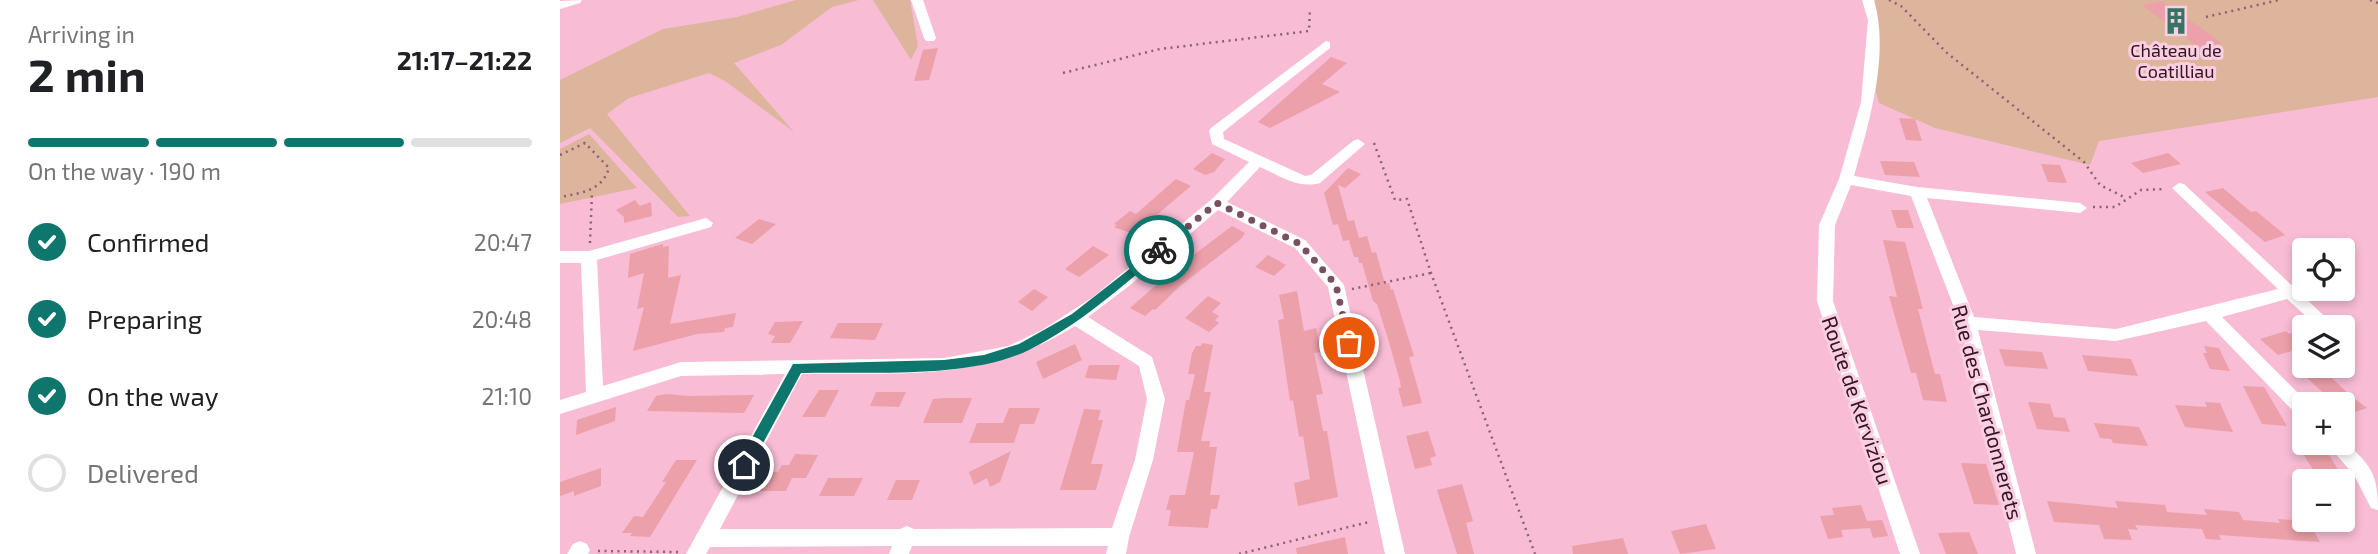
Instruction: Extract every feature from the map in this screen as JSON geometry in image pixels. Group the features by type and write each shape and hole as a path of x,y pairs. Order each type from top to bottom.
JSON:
{"street":[{"path":"560,5 576,0"},
{"path":"917,0 930,38"},
{"name":"Route de Kerviziou","path":"1868,0 1874,20 1868,102 1846,179 1828,225 1825,301 1910,554"},
{"path":"1326,45 1216,131 1217,141 1257,162 1303,181 1315,180 1358,144"},
{"path":"560,408 595,394 681,369 944,365 984,360 1023,348 1076,318 1217,203 1257,162"},
{"path":"1846,179 1917,192 2080,208"},
{"path":"2179,188 2315,315"},
{"name":"Rue des Chardonnerets","path":"1917,192 1968,323 2025,554"},
{"path":"1217,203 1300,244 1336,285 1395,554"},
{"path":"560,257 589,257 706,223"},
{"path":"589,257 595,394"},
{"path":"1968,323 2116,335 2290,292"},
{"path":"2209,314 2292,399"},
{"path":"699,548 907,535 1117,545 1144,460 1156,399 1146,362 1076,318"},
{"path":"699,548 797,368"},
{"path":"2347,455 2361,469 2378,502"},
{"path":"899,554 907,535"}],"path":[{"path":"1889,0 1901,6 1947,53 2084,162 2089,174 2104,189 2126,198"},
{"path":"2206,17 2279,0"},
{"path":"2370,0 2378,3"},
{"path":"1063,73 1160,49 1309,31 1310,8"},
{"path":"560,155 585,143 609,168 608,176 592,191 560,197"},
{"path":"1358,144 1375,143 1395,200 1407,198 1535,554"},
{"path":"2080,208 2115,207 2141,190 2179,188"},
{"path":"589,257 592,191"},
{"path":"1338,292 1432,273"},
{"path":"1239,554 1387,517"},
{"path":"581,552 699,548"}],"shaded area":[{"path":"796,0 859,0 832,7 781,45 734,63 794,132 725,81 709,73 629,98 607,114 690,216 678,217 590,128 560,143 560,80 663,29 737,17"},
{"path":"873,0 910,0 918,46 911,60"},
{"path":"1875,0 2378,0 2378,97 2099,141 2090,165 1935,128 1879,103 1872,77"},
{"path":"589,134 637,188 560,204 560,149"}],"building":[{"name":"Château de Coatilliau","path":"2162,1 2222,43 2200,48 2142,5"},
{"path":"938,48 929,80 914,81 923,50"},
{"path":"1331,57 1347,63 1322,84 1340,92 1270,128 1258,122"},
{"path":"1899,118 1915,119 1922,141 1906,140"},
{"path":"1212,153 1225,159 1214,172 1205,175 1193,169"},
{"path":"2168,153 2181,164 2143,173 2131,163"},
{"path":"1880,161 1914,162 1920,177 1885,175"},
{"path":"2041,164 2060,165 2067,183 2048,182"},
{"path":"1348,168 1361,174 1345,188 1338,185 1348,221 1354,220 1359,238 1367,236 1372,253 1376,252 1385,284 1389,283 1391,290 1393,289 1414,356 1409,357 1422,403 1403,407 1398,388 1401,388 1400,381 1389,342 1362,263 1359,263 1358,257 1354,257 1349,240 1343,241 1338,224 1333,225 1324,193"},
{"path":"1176,179 1191,186 1146,224 1133,234 1114,227 1117,225 1114,224 1130,211 1136,214"},
{"path":"2223,188 2251,212 2256,211 2285,235 2265,242 2205,192"},
{"path":"635,200 640,206 651,202 652,216 624,223 624,217 616,210"},
{"path":"1891,210 1908,210 1914,228 1897,228"},
{"path":"759,219 776,224 752,244 735,238"},
{"path":"1232,226 1245,233 1241,239 1180,286 1155,310 1145,316 1130,308 1171,272"},
{"path":"1883,240 1905,242 1923,309 1918,309 1933,367 1935,374 1940,374 1947,402 1923,400 1916,373 1911,373 1889,296 1897,297"},
{"path":"663,244 663,247 669,246 668,278 681,275 670,324 736,313 733,327 725,328 724,332 697,334 633,351 644,307 637,309 644,273 628,278 630,254"},
{"path":"1093,246 1109,255 1079,277 1065,269"},
{"path":"1268,255 1286,265 1274,276 1255,267"},
{"path":"1034,289 1048,297 1032,311 1018,302"},
{"path":"1297,291 1304,331 1316,328 1321,352 1314,353 1323,394 1316,395 1323,431 1327,431 1338,497 1298,506 1294,483 1310,479 1303,436 1299,437 1293,400 1290,401 1278,320 1284,319 1279,295"},
{"path":"1208,296 1221,303 1212,312 1219,316 1215,320 1219,323 1209,332 1185,318"},
{"path":"803,321 790,343 771,343 775,336 768,334 775,322"},
{"path":"838,323 883,323 875,340 830,338"},
{"path":"2286,331 2292,333 2292,351 2278,355 2260,339"},
{"path":"1202,343 1213,345 1204,392 1211,392 1201,441 1210,441 1209,447 1217,447 1210,495 1220,495 1217,509 1211,509 1208,528 1168,526 1171,510 1166,510 1170,495 1185,495 1194,452 1177,452 1186,400 1189,400 1195,374 1188,374 1192,353 1196,346 1201,346"},
{"path":"1075,344 1082,360 1043,379 1036,362"},
{"path":"2204,346 2219,348 2230,371 2210,369 2203,353 2207,353"},
{"path":"1999,349 2042,352 2048,369 2005,366"},
{"path":"2082,355 2131,359 2138,376 2088,371"},
{"path":"1089,365 1120,365 1116,380 1085,378"},
{"path":"2307,378 2332,378 2347,392 2322,392"},
{"path":"2243,386 2264,387 2287,426 2262,424"},
{"path":"819,390 839,390 825,417 802,417"},
{"path":"876,392 906,392 899,407 870,406"},
{"path":"754,395 744,413 647,411 656,396"},
{"path":"972,398 962,423 923,423 933,399"},
{"path":"2355,399 2367,408 2355,412"},
{"path":"2028,402 2050,404 2054,417 2065,418 2070,432 2037,429"},
{"path":"2205,402 2220,403 2233,432 2185,427 2175,405 2207,407"},
{"path":"616,407 615,421 576,435 577,420"},
{"path":"1009,408 1040,408 1034,424 1020,424 1014,443 969,443 977,423 1003,423"},
{"path":"1084,409 1101,410 1098,420 1103,420 1091,464 1103,464 1096,490 1060,490"},
{"path":"2094,423 2139,427 2148,446 2113,443 2111,439 2100,438"},
{"path":"1428,431 1436,456 1430,458 1432,465 1415,469 1406,436"},
{"path":"1011,451 1000,482 990,487 987,478 974,485 969,472"},
{"path":"795,454 818,455 806,478 792,478 786,491 758,491 768,472 778,472 782,465 789,465"},
{"path":"2304,455 2329,455 2338,469 2313,469"},
{"path":"676,460 697,460 650,537 622,533 634,516 643,517 666,482 662,482"},
{"path":"1961,463 1986,464 1999,505 1974,504"},
{"path":"601,468 601,486 574,496 574,491 560,496 560,482"},
{"path":"828,478 863,478 854,496 819,496"},
{"path":"896,480 920,480 912,500 887,500"},
{"path":"1462,484 1473,521 1466,523 1474,554 1457,554 1437,490"},
{"path":"2047,501 2118,508 2115,501 2165,505 2167,512 2207,515 2204,509 2239,512 2243,520 2280,523 2278,519 2292,520 2292,532 2314,532 2320,542 2219,535 2221,540 2206,539 2202,529 2135,525 2138,530 2128,529 2132,540 2104,539 2099,525 2054,522"},
{"path":"1861,505 1867,521 1882,520 1888,536 1873,538 1870,528 1841,530 1843,537 1828,539 1820,516 1834,515 1832,508"},
{"path":"1706,524 1716,549 1680,554 1671,531"},
{"path":"1969,532 1978,554 1946,554 1938,533"},
{"path":"1345,537 1348,554 1297,554 1296,548"},
{"path":"1623,538 1628,554 1573,554 1572,546"}],"way so far":[{"path":"1159,250 1217,203 1300,244 1336,285 1349,343"}],"place":[{"name":"Château de Coatilliau","path":"2176,21"}],"route":[{"path":"744,465 797,368 944,365 984,360 1023,348 1076,318 1159,250"}]}
